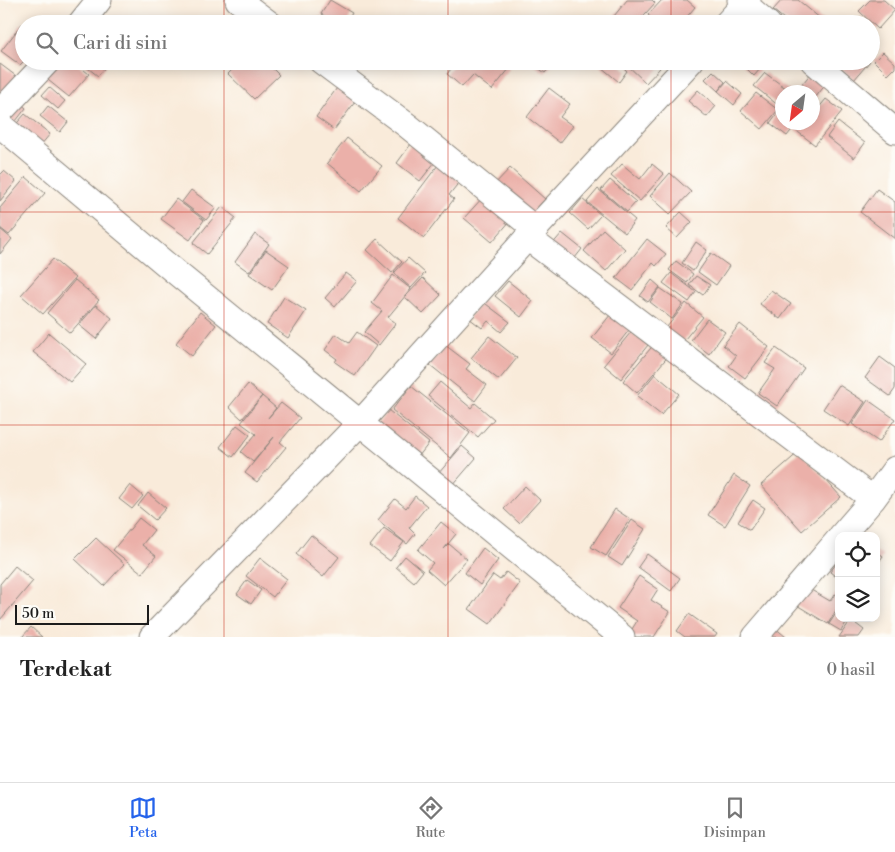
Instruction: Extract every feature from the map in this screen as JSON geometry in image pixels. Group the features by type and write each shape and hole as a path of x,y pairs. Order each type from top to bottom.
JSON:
{"street":[{"path":"88,15 100,0"},
{"path":"238,0 258,15"},
{"path":"733,15 744,1 759,15"},
{"path":"0,112 40,70"},
{"path":"333,70 408,126 532,234 874,498"},
{"path":"152,637 360,423 683,70"},
{"path":"824,70 895,131"},
{"path":"0,125 173,270 622,637"},
{"path":"844,532 874,498 895,468"},
{"path":"755,637 835,544"}],"building":[{"path":"330,0 352,13 351,15 321,14"},
{"path":"627,0 652,0 655,3 644,15 615,15"},
{"path":"662,0 687,0 695,7 688,15 648,15"},
{"path":"782,0 798,0 816,15 779,15 773,10"},
{"path":"870,0 884,0 895,10 880,27 880,15 863,15 859,11"},
{"path":"15,33 15,61 1,51"},
{"path":"883,52 895,63 895,68 888,75 880,67 880,55"},
{"path":"0,64 16,76 0,98"},
{"path":"48,70 84,70 89,74 69,97 43,76"},
{"path":"90,70 103,70 98,76"},
{"path":"232,70 274,70 279,75 254,99 228,74"},
{"path":"450,70 508,70 492,90 473,75 462,87 447,74"},
{"path":"605,70 626,70 619,82"},
{"path":"632,70 658,70 646,83"},
{"path":"748,70 759,70 754,76"},
{"path":"843,70 862,70 854,80"},
{"path":"713,71 725,82 718,91 705,79"},
{"path":"765,73 781,85 775,85 775,103 754,86"},
{"path":"811,73 826,84 820,92 820,85 802,85"},
{"path":"342,81 361,94 334,130 316,117"},
{"path":"727,81 742,94 734,105 718,91"},
{"path":"49,87 65,101 58,109 42,95"},
{"path":"549,88 570,104 560,117 573,126 560,143 527,117"},
{"path":"698,90 716,106 707,117 688,101"},
{"path":"756,93 775,108 775,114 762,129 741,111"},
{"path":"15,99 26,108 9,130"},
{"path":"826,99 842,111 815,145 795,130 820,130 820,106"},
{"path":"48,106 68,122 60,132 40,116"},
{"path":"25,114 50,134 36,151 11,130"},
{"path":"775,116 775,127 770,123"},
{"path":"838,122 865,143 854,158 827,137"},
{"path":"779,130 792,130 787,136"},
{"path":"347,138 382,166 361,191 327,163"},
{"path":"411,144 435,162 420,181 397,163"},
{"path":"622,164 640,179 652,164 664,174 640,201 611,176"},
{"path":"438,165 460,181 449,195 454,199 424,238 398,218"},
{"path":"510,168 545,199 528,218 493,186"},
{"path":"4,171 16,181 0,201 0,175"},
{"path":"670,173 691,192 670,214 650,196"},
{"path":"26,177 45,193 9,235 0,228 0,208"},
{"path":"610,180 636,202 627,212 601,190"},
{"path":"598,189 635,220 625,233 587,202"},
{"path":"877,189 895,202 895,239 860,212"},
{"path":"191,190 216,208 206,220 182,202"},
{"path":"484,196 511,220 492,242 464,218"},
{"path":"176,199 204,220 190,240 161,219"},
{"path":"582,199 601,215 588,229 570,213"},
{"path":"222,207 236,218 207,254 193,243"},
{"path":"681,212 692,222 677,238 666,228"},
{"path":"0,229 12,239 0,254"},
{"path":"603,229 625,249 606,271 584,251"},
{"path":"562,233 582,249 571,263 550,247"},
{"path":"255,234 269,244 249,272 235,262"},
{"path":"377,239 402,262 392,273 367,250"},
{"path":"647,239 666,254 656,266 653,263 632,290 616,278"},
{"path":"696,242 707,250 693,271 682,263"},
{"path":"266,250 289,266 272,290 249,274"},
{"path":"711,253 729,266 716,285 698,272"},
{"path":"408,258 425,273 411,288 394,273"},
{"path":"53,259 75,278 43,314 21,295"},
{"path":"676,261 693,274 687,283 669,270"},
{"path":"346,273 357,281 335,307 325,298"},
{"path":"671,273 696,292 689,302 663,283"},
{"path":"393,275 411,289 388,317 396,323 379,345 364,332 382,311 372,303"},
{"path":"696,276 710,285 703,295 689,285"},
{"path":"423,278 441,295 423,314 405,297"},
{"path":"75,280 99,300 70,333 47,313"},
{"path":"652,280 660,287 648,302 640,296"},
{"path":"508,281 533,301 521,317 495,296"},
{"path":"660,288 683,304 672,319 650,302"},
{"path":"771,290 791,304 780,319 760,304"},
{"path":"284,297 306,311 288,338 267,324"},
{"path":"482,301 510,322 501,332 488,321 482,328 469,318"},
{"path":"686,303 703,317 680,345 663,332"},
{"path":"96,305 112,318 96,339 79,325"},
{"path":"614,310 633,325 611,353 592,338"},
{"path":"200,312 216,325 192,356 176,343"},
{"path":"707,319 725,332 709,354 691,340"},
{"path":"740,324 769,347 745,378 729,366 736,356 723,345"},
{"path":"357,332 376,346 355,376 335,362 337,359 325,350 336,334 349,343"},
{"path":"631,332 648,345 621,379 604,365"},
{"path":"49,333 86,364 70,382 33,352"},
{"path":"489,336 517,358 499,380 471,358"},
{"path":"656,342 670,354 637,393 623,381"},
{"path":"445,345 470,364 466,369 487,385 475,401 430,365"},
{"path":"776,348 804,368 777,406 758,393 775,369 765,363"},
{"path":"880,357 895,368 895,389 890,396 865,378"},
{"path":"655,374 679,394 661,415 637,396"},
{"path":"440,382 471,408 475,403 494,419 478,437 428,396"},
{"path":"248,384 262,396 242,419 229,407"},
{"path":"839,385 865,402 849,426 823,409"},
{"path":"411,386 470,433 451,458 392,410"},
{"path":"262,396 276,408 268,418 281,403 300,418 280,442 286,447 257,482 245,473 274,437 253,462 241,452 256,434 241,423"},
{"path":"868,400 895,419 879,442 852,424"},
{"path":"388,410 429,443 415,461 373,429"},
{"path":"237,425 250,435 233,457 220,447"},
{"path":"462,446 476,458 452,486 438,474"},
{"path":"800,451 841,497 802,531 761,485"},
{"path":"734,475 750,486 725,526 708,515"},
{"path":"130,485 143,496 132,509 119,499"},
{"path":"525,486 540,500 519,523 504,509"},
{"path":"148,493 166,508 155,520 138,506"},
{"path":"415,496 427,506 409,528 415,534 407,544 378,520 395,499 406,508"},
{"path":"753,500 765,508 750,530 738,522"},
{"path":"615,509 630,519 606,556 591,547"},
{"path":"139,518 154,530 142,545 156,556 142,573 113,550"},
{"path":"632,520 645,529 622,566 608,557"},
{"path":"441,522 456,534 444,549 449,544 467,559 444,585 427,570 433,563 418,550"},
{"path":"384,528 404,542 390,561 370,546"},
{"path":"311,535 339,557 323,577 296,554"},
{"path":"96,538 124,564 104,586 75,559"},
{"path":"483,548 498,560 480,585 465,573"},
{"path":"647,554 680,578 671,591 638,567"},
{"path":"405,556 423,571 414,582 396,567"},
{"path":"260,558 287,579 273,597 246,576"},
{"path":"835,565 835,576 830,572"},
{"path":"15,566 33,581 0,620 0,584"},
{"path":"506,572 520,583 490,624 469,609 493,575 500,580"},
{"path":"639,576 658,589 651,600 670,612 654,637 634,637 629,634 637,621 618,608"},
{"path":"247,580 261,590 251,604 237,594"},
{"path":"806,587 830,601 835,594 835,612 828,624 795,604"},
{"path":"689,614 717,634 715,637 685,637 677,631"},
{"path":"835,615 835,622 847,622 841,631 829,624"},
{"path":"850,622 854,622 864,630 859,637 839,637"},
{"path":"31,627 42,637 22,637"},
{"path":"774,627 786,637 766,637"}]}
